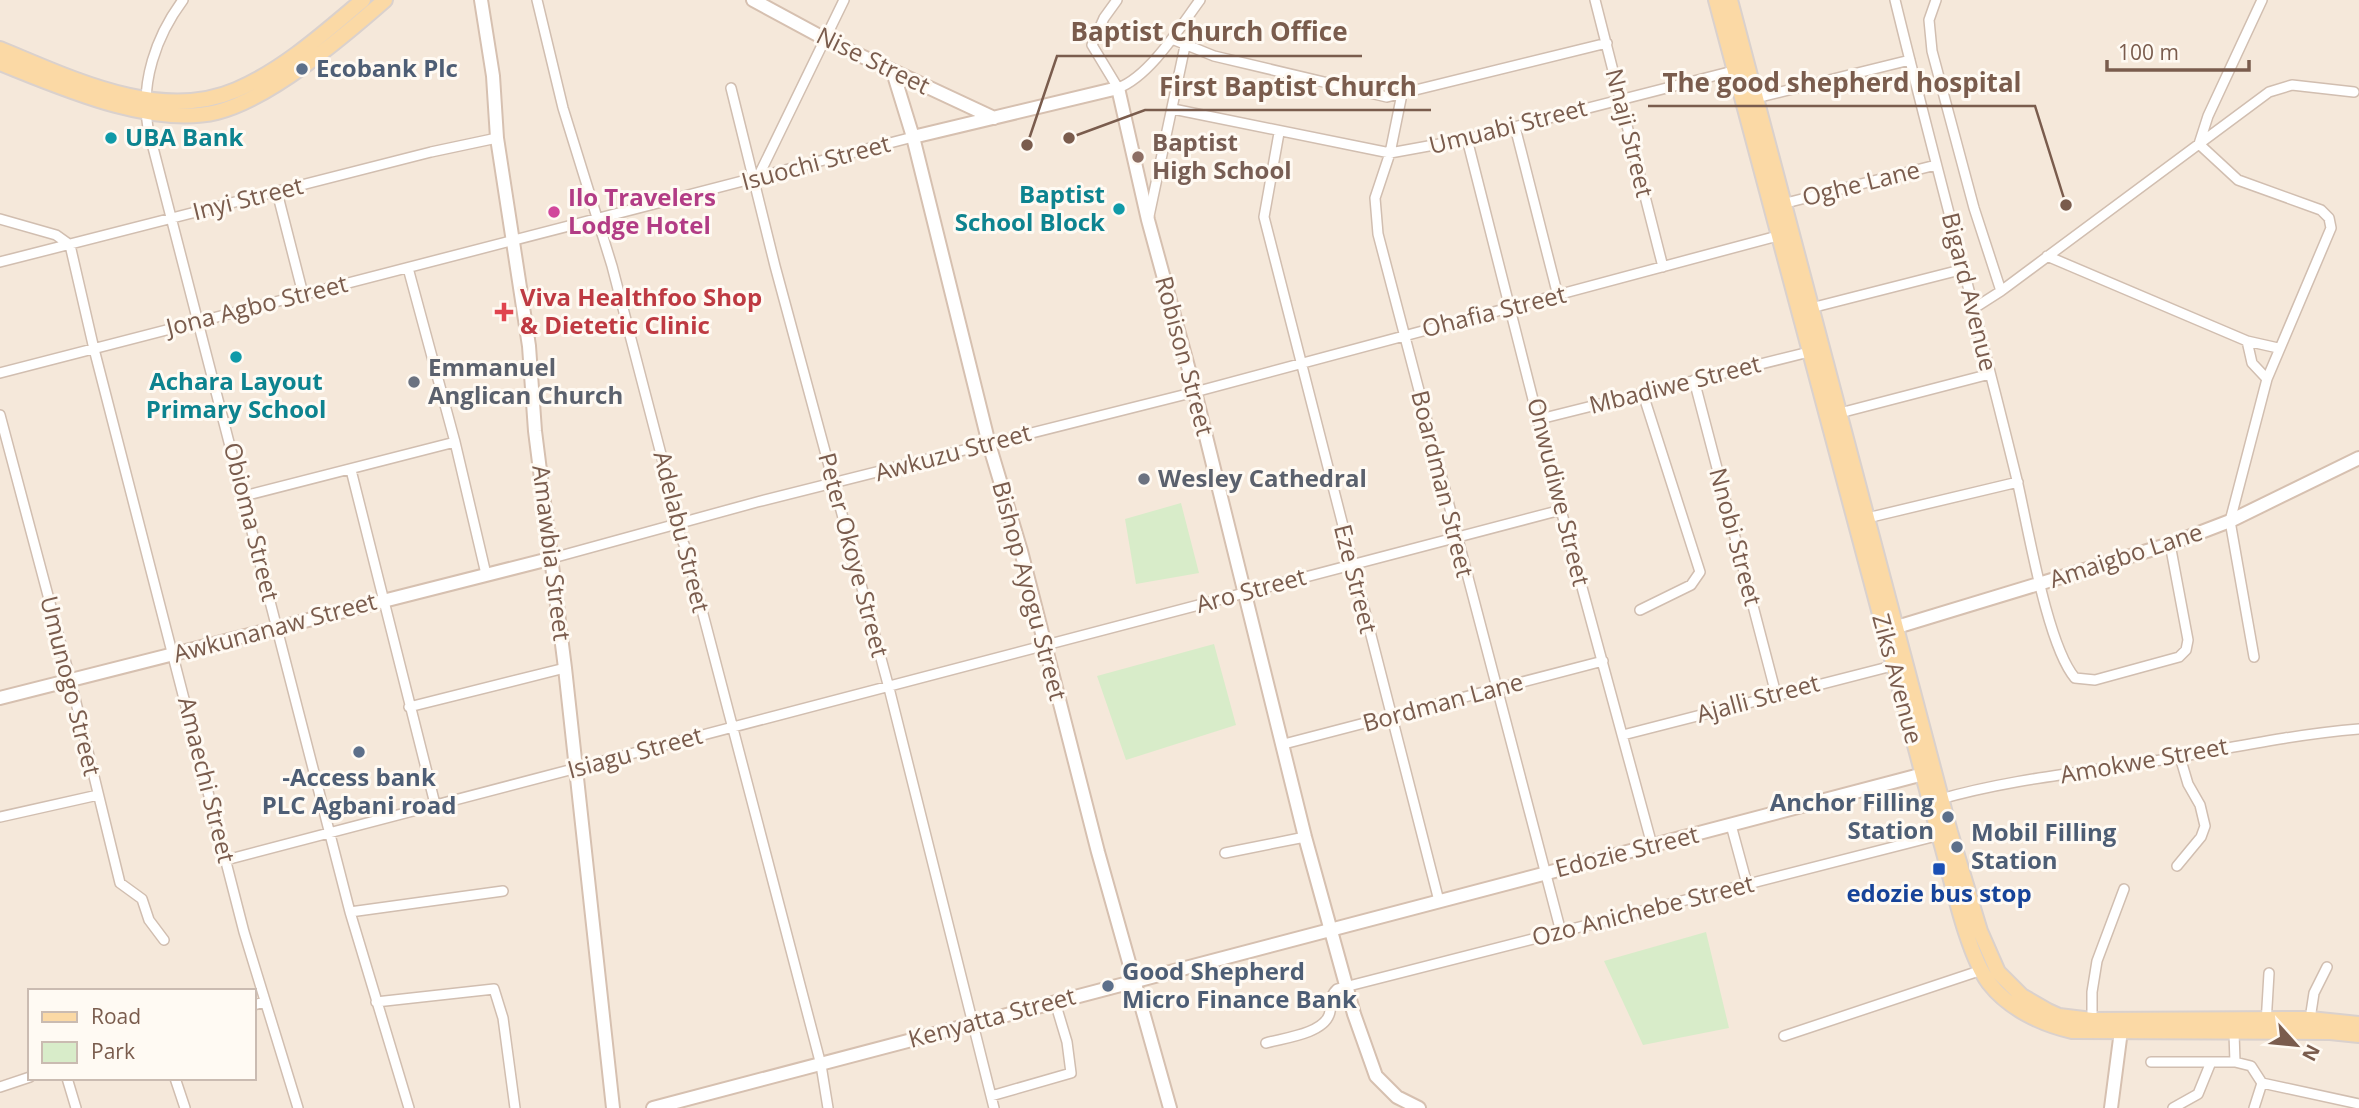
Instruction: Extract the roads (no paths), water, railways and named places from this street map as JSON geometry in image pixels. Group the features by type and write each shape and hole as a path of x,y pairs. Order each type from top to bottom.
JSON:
{"main road":[{"path":"0,49 145,104 191,101 237,90 296,54 363,0"},
{"path":"0,63 91,97 205,114 246,100 310,60 385,0"},
{"name":"Amawbia Street","path":"481,0 493,76 497,138 516,242 529,346 549,559 565,668 613,1108"},
{"name":"Nise Street","path":"753,0 827,40 994,118"},
{"name":"Ziks Avenue","path":"1716,0 1742,69"},
{"name":"Ziks Avenue","path":"1730,0 1749,99 1982,970 2000,994 2044,1023 2072,1031 2122,1026 2266,1026 2359,1035"},
{"name":"Bishop Ayogu Street","path":"893,72 913,137 989,444 1021,551 1133,980 1170,1108"},
{"name":"Isuochi Street","path":"913,137 1118,88"},
{"name":"Robison Street","path":"1118,88 1148,220 1195,392 1305,837 1347,986 1376,1076 1397,1097 1419,1108"},
{"name":"Ziks Avenue","path":"1749,99 1786,203 1786,233"},
{"name":"Amaigbo Lane","path":"1889,629 2170,544 2230,521 2359,458"},
{"name":"Awkunanaw Street","path":"0,698 549,559"},
{"name":"Edozie Street","path":"1332,929 1929,773"},
{"name":"Ziks Avenue","path":"1945,834 1980,931 1998,972 2031,1003 2059,1016 2122,1026 2234,1032 2310,1019 2359,1024"},
{"name":"Kenyatta Street","path":"653,1108 1332,929"},
{"path":"2111,1108 2122,1026"}],"street":[{"path":"145,104 160,37 183,0"},
{"name":"Adelabu Street","path":"537,0 563,108 595,220 612,266 669,485 676,526 685,549 821,1065 828,1108"},
{"path":"756,178 827,40 844,0"},
{"path":"1117,0 1104,18 1092,45 1118,88 1135,80 1172,39 1200,0"},
{"name":"Nnaji Street","path":"1595,0 1663,267"},
{"name":"Bigard Avenue","path":"1895,0 1936,165 1976,307 2041,585 2063,659 2075,678 2095,680 2179,657 2186,650 2188,640 2170,544"},
{"path":"1936,0 1929,20 1933,51 1974,208 2001,291"},
{"path":"2199,144 2208,116 2262,0"},
{"path":"1172,39 1185,47 1379,96 1402,94 1607,43"},
{"path":"1148,220 1185,47"},
{"path":"1749,99 1910,60"},
{"name":"Umuabi Street","path":"1172,110 1390,153 1467,139 1742,69"},
{"path":"1976,307 2269,92 2281,87 2303,85 2354,92"},
{"name":"Peter Okoye Street","path":"731,88 889,688 994,1108"},
{"name":"Boardman Street","path":"1402,94 1390,153 1377,191 1375,208 1378,234 1495,690 1561,932"},
{"name":"Obioma Street","path":"145,104 170,219 200,321 350,912 409,1108"},
{"path":"1515,127 1558,296"},
{"name":"Eze Street","path":"1279,133 1264,217 1439,901"},
{"name":"Isuochi Street","path":"516,242 913,137"},
{"name":"Inyi Street","path":"0,262 497,138"},
{"name":"Onwudiwe Street","path":"1467,139 1561,510 1652,845"},
{"path":"2199,144 2238,180 2321,210 2329,218 2331,228 2267,379 2230,521 2254,657"},
{"name":"Oghe Lane","path":"1786,203 1936,165"},
{"path":"277,192 303,294"},
{"path":"0,219 56,235 70,245"},
{"name":"Ohafia Street","path":"1195,392 1786,233"},
{"name":"Jona Agbo Street","path":"0,373 516,242"},
{"name":"Amaechi Street","path":"70,245 94,349 226,860 264,1002 299,1108"},
{"path":"2047,256 2247,341 2278,348"},
{"path":"408,268 455,442 486,574"},
{"path":"1806,309 1964,268"},
{"path":"2247,341 2252,363 2267,379"},
{"name":"Mbadiwe Street","path":"1539,419 1816,350"},
{"path":"1834,415 1990,374"},
{"name":"Nnobi Street","path":"1695,380 1776,694"},
{"name":"Awkuzu Street","path":"549,559 1195,392"},
{"path":"1640,610 1691,585 1700,572 1643,394"},
{"name":"Umunogo Street","path":"0,415 71,682 120,883 142,899 149,920 164,940"},
{"path":"244,496 455,442"},
{"path":"351,470 435,804"},
{"path":"1861,519 2018,482"},
{"name":"Aro Street","path":"1045,645 1245,595 1351,564 1561,510"},
{"name":"Isiagu Street","path":"226,860 1045,645"},
{"name":"Bordman Lane","path":"1284,744 1603,662"},
{"name":"Ajalli Street","path":"1623,735 1899,664"},
{"path":"409,707 565,668"},
{"name":"Amokwe Street","path":"1936,800 2013,783 2180,757 2291,735 2359,729"},
{"path":"2177,866 2201,837 2205,826 2200,805 2188,784 2180,757"},
{"path":"0,817 98,795"},
{"path":"1731,825 1747,884"},
{"name":"Ozo Anichebe Street","path":"1347,986 1945,834"},
{"path":"1225,853 1305,837"},
{"path":"2092,1020 2092,992 2097,961 2124,889"},
{"path":"350,912 503,891"},
{"path":"2310,1019 2313,996 2328,967"},
{"path":"1784,1036 1982,970"},
{"path":"2266,1026 2269,973"},
{"path":"1266,1043 1315,1029 1325,1022 1330,1012 1331,996 1337,989 1347,986"},
{"path":"376,1002 494,989 503,1018 515,1108"},
{"path":"256,1004 264,1002"},
{"path":"992,1096 1071,1073 1071,1058 1055,1002"},
{"path":"2234,1032 2235,1062"},
{"path":"2151,1062 2235,1062 2251,1066 2262,1083 2329,1104 2359,1104"},
{"path":"2173,1108 2198,1094 2211,1062"},
{"path":"0,1087 28,1078"},
{"path":"69,1080 76,1108"},
{"path":"176,1080 185,1108"},
{"path":"2254,1108 2262,1083"}],"place":[{"name":"Ecobank Plc","path":"302,69"},
{"name":"UBA Bank","path":"111,138"},
{"name":"First Baptist Church","path":"1069,138"},
{"name":"Baptist Church Office","path":"1027,145"},
{"name":"Baptist High School","path":"1138,157"},
{"name":"The good shepherd hospital","path":"2066,205"},
{"name":"Baptist School Block","path":"1119,209"},
{"name":"Ilo Travelers Lodge Hotel","path":"554,212"},
{"name":"Viva Healthfoo Shop & Dietetic Clinic","path":"504,312"},
{"name":"Achara Layout Primary School","path":"236,357"},
{"name":"Emmanuel Anglican Church","path":"414,382"},
{"name":"Wesley Cathedral","path":"1144,479"},
{"name":"-Access bank PLC Agbani road","path":"359,752"},
{"name":"Anchor Filling Station","path":"1948,817"},
{"name":"Mobil Filling Station","path":"1957,847"},
{"name":"edozie bus stop","path":"1939,869"},
{"name":"Good Shepherd Micro Finance Bank","path":"1108,986"}]}
